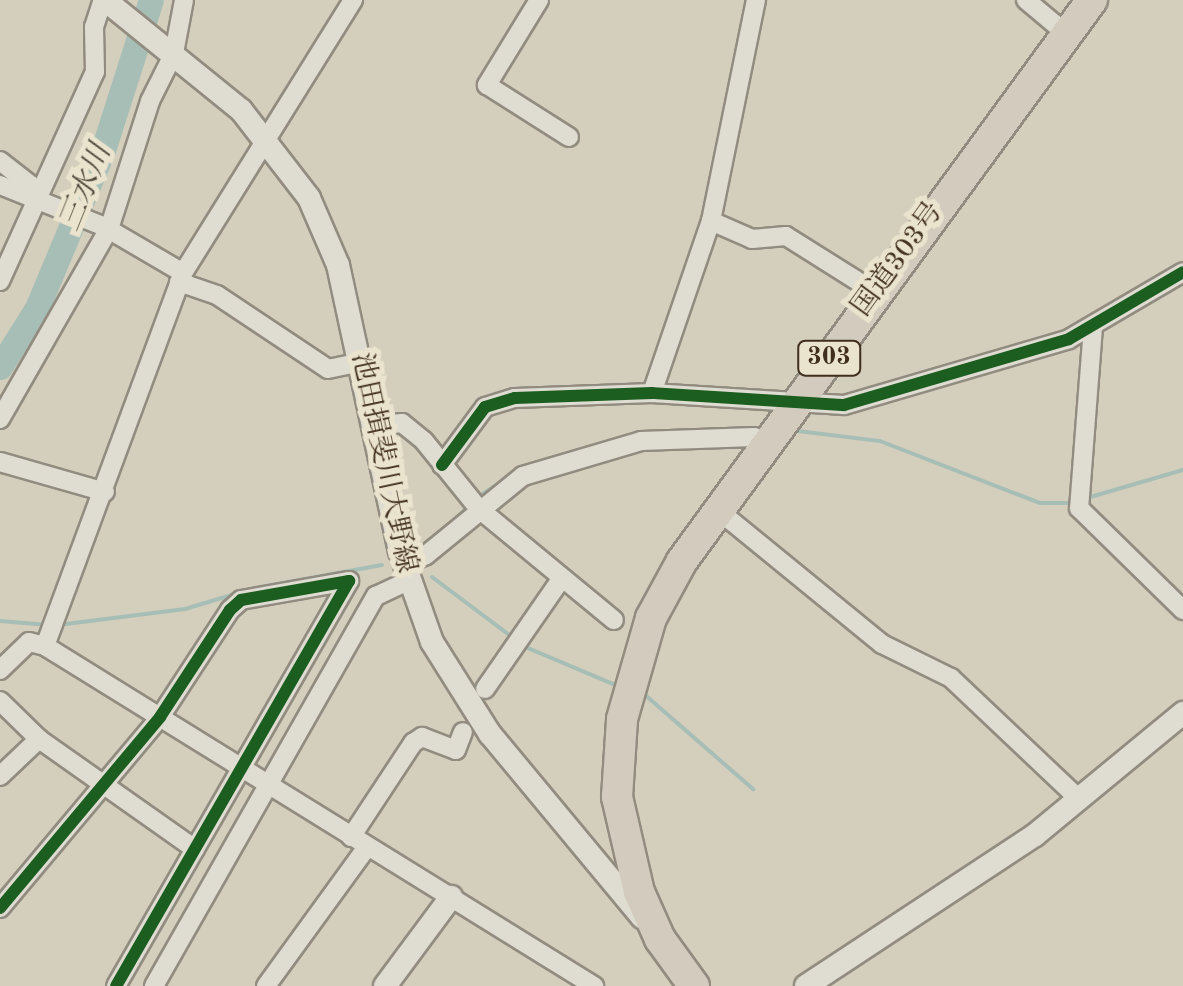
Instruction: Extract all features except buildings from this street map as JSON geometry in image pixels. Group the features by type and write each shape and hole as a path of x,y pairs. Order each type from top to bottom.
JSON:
{"highway":[{"name":"国道303号","path":"694,986 660,939 626,842 616,768 632,674 652,618 719,510 1063,32 1092,0"},
{"name":"国道303号","path":"621,743 635,837 651,888 672,932 710,986"}],"main road":[{"name":"池田揖斐川大野線","path":"108,2 171,51 266,140 325,230 361,362 406,573 454,683 660,939"},
{"path":"806,986 1079,799 1183,713"},
{"path":"385,986 451,897"}],"street":[{"path":"0,419 106,228 171,51 184,0"},
{"path":"47,640 105,492 181,277 353,0"},
{"path":"539,0 487,85 569,137"},
{"path":"652,393 711,221 756,0"},
{"path":"1026,0 1063,32"},
{"path":"0,281 42,199 95,72 94,27 108,2"},
{"path":"0,161 42,199"},
{"path":"0,185 106,228 328,369 361,362"},
{"path":"711,221 752,239 786,236 875,292"},
{"path":"442,465 485,407 515,398 652,393 844,405 1022,354 1093,327 1183,272"},
{"path":"1093,327 1079,508 1183,610"},
{"path":"374,426 402,423 478,508 614,620"},
{"path":"154,986 376,596 478,508 524,476 641,442 754,437 767,443"},
{"path":"0,462 105,492"},
{"path":"719,510 882,644 951,678 1079,799"},
{"path":"485,688 562,578"},
{"path":"0,908 160,717 208,639 241,600 349,581 116,986"},
{"path":"0,670 28,642 47,640 160,717 594,986"},
{"path":"0,701 39,740 195,850"},
{"path":"266,986 359,842 413,743 422,736 456,750 462,732"},
{"path":"0,776 39,740"}],"waterway":[{"name":"三水川","path":"0,367 37,308 103,150 151,0"},
{"path":"704,430 755,428"},
{"path":"798,431 880,441 1040,503 1073,503"},
{"path":"1087,498 1183,470"},
{"path":"478,497 512,475"},
{"path":"446,528 468,507"},
{"path":"58,625 185,609 255,588 382,565"},
{"path":"432,577 512,637"},
{"path":"0,621 49,625"},
{"path":"523,646 620,687"},
{"path":"644,694 753,789"}],"cycle path":[{"path":"442,465 485,407 515,398 652,393 844,405 1069,339 1183,272"},
{"path":"0,908 160,717 230,610 241,600 349,581 116,986"}]}
